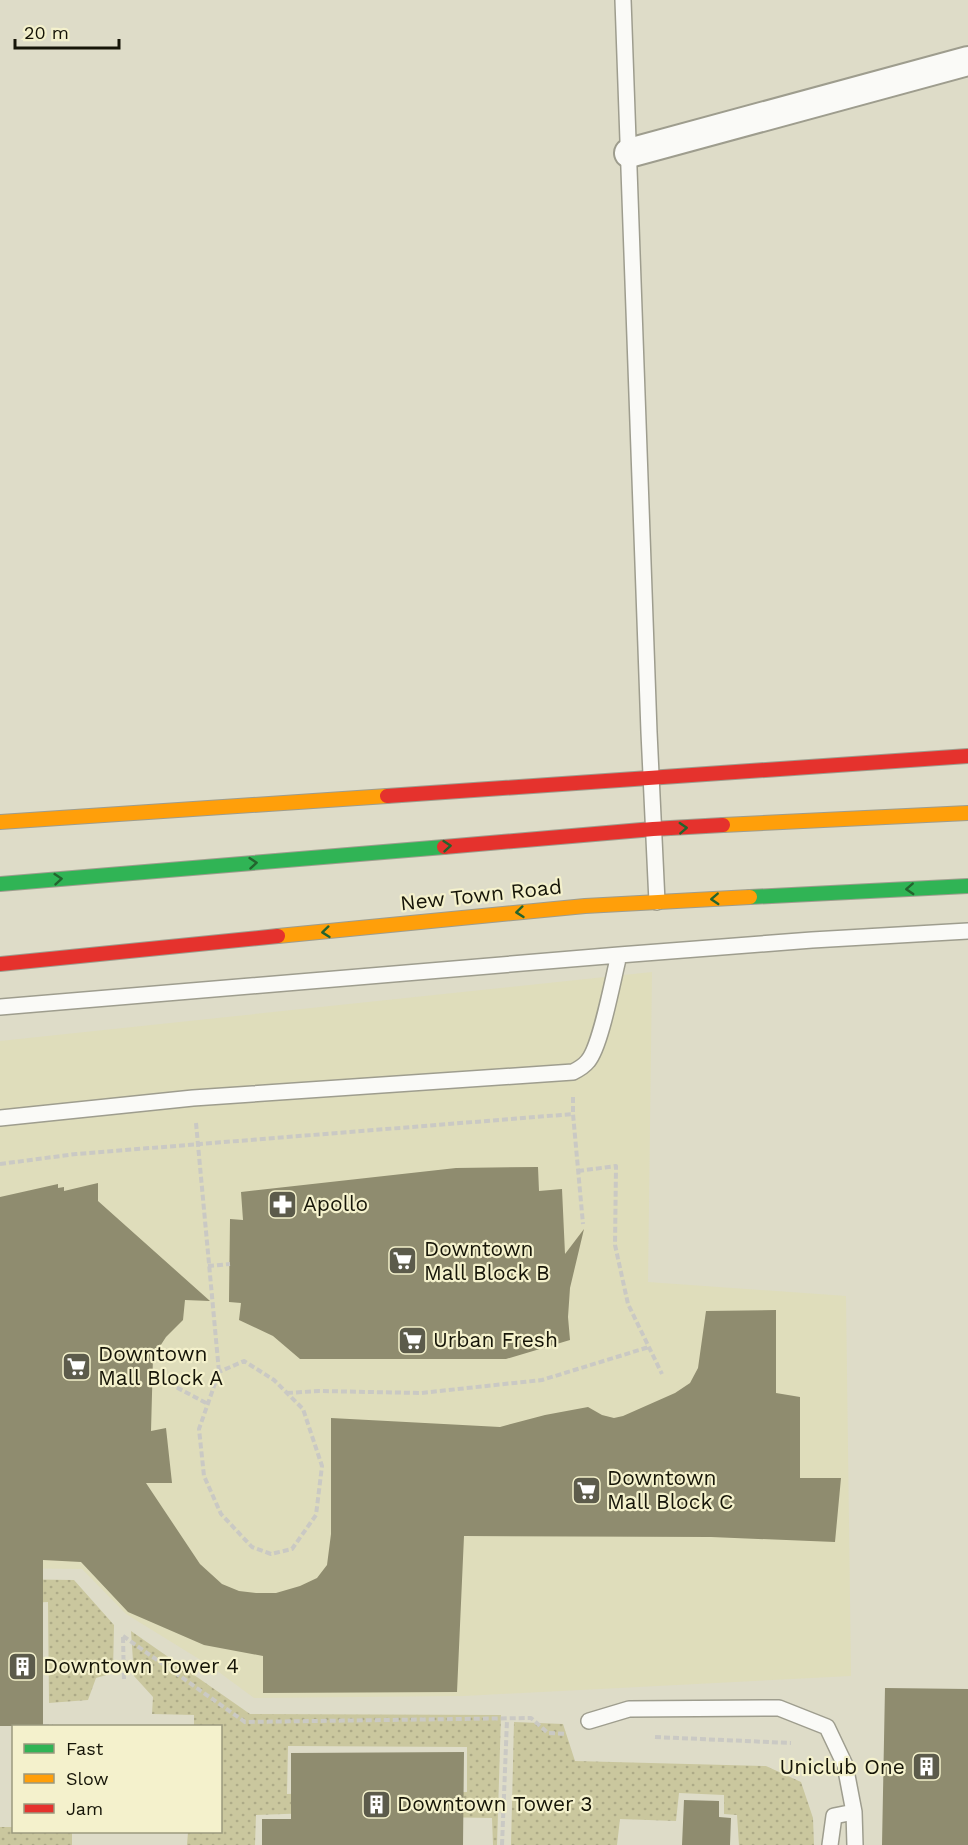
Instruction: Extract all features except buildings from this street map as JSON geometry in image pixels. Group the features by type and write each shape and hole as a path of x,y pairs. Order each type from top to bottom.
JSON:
{"main road":[{"path":"0,822 968,756"},
{"path":"0,884 652,830 968,813"},
{"name":"New Town Road","path":"0,964 585,906 968,886"}],"street":[{"path":"629,153 968,61"}],"lane":[{"path":"623,0 652,830 657,902"},
{"path":"0,1007 619,955 968,931"},
{"path":"0,1118 193,1098 573,1072 590,1059 599,1037 619,955"},
{"path":"589,1721 629,1709 779,1708 827,1727 845,1765 855,1812 855,1845"},
{"path":"830,1845 834,1816 855,1812"}],"path":[{"path":"193,1098 219,1372 199,1429 204,1476 221,1514 252,1547 271,1554 292,1549 316,1515 322,1466 303,1409 274,1380 244,1361 219,1372"},
{"path":"0,1164 76,1154 573,1114 584,1224"},
{"path":"578,1171 616,1166 615,1245 628,1304 662,1374"},
{"path":"208,1266 230,1264"},
{"path":"287,1392 422,1393 542,1380 649,1347"},
{"path":"153,1375 208,1404"},
{"path":"124,1681 123,1636 245,1722 531,1718 548,1733 575,1735"},
{"path":"502,1845 507,1720"},
{"path":"650,1737 788,1742 798,1746"}],"shaded area":[{"path":"652,972 648,1282 846,1296 851,1676 464,1696 254,1698 212,1667 126,1614 82,1569 0,1568 0,1041"},
{"path":"0,1579 74,1580 114,1625 113,1673 96,1678 88,1700 49,1703 48,1602 28,1603"},
{"path":"131,1631 250,1714 501,1715 497,1845 493,1845 492,1818 434,1817 434,1793 467,1792 467,1747 288,1746 287,1794 312,1793 312,1813 256,1815 255,1845 187,1845 188,1833 222,1833 222,1725 194,1725 194,1715 152,1714 153,1697 134,1676"},
{"path":"514,1722 563,1724 575,1761 766,1766 801,1782 813,1818 814,1845 739,1845 737,1815 724,1814 724,1795 679,1793 676,1821 620,1819 617,1845 511,1845"},
{"path":"0,1827 12,1827 12,1833 72,1833 72,1845 0,1845"}],"traffic: fast":[{"path":"0,884 444,847"},
{"path":"750,897 968,886"}],"traffic: slow":[{"path":"0,822 387,796"},
{"path":"723,825 968,813"},
{"path":"278,936 585,906 750,897"}],"traffic: jam":[{"path":"387,796 968,756"},
{"path":"444,847 723,825"},
{"path":"0,964 278,936"}],"place":[{"name":"Apollo","path":"282,1204"},
{"name":"Downtown Mall Block B","path":"403,1261"},
{"name":"Urban Fresh","path":"412,1340"},
{"name":"Downtown Mall Block A","path":"77,1366"},
{"name":"Downtown Mall Block C","path":"586,1490"},
{"name":"Downtown Tower 4","path":"22,1666"},
{"name":"Uniclub One","path":"926,1767"},
{"name":"Downtown Tower 3","path":"376,1804"}]}
